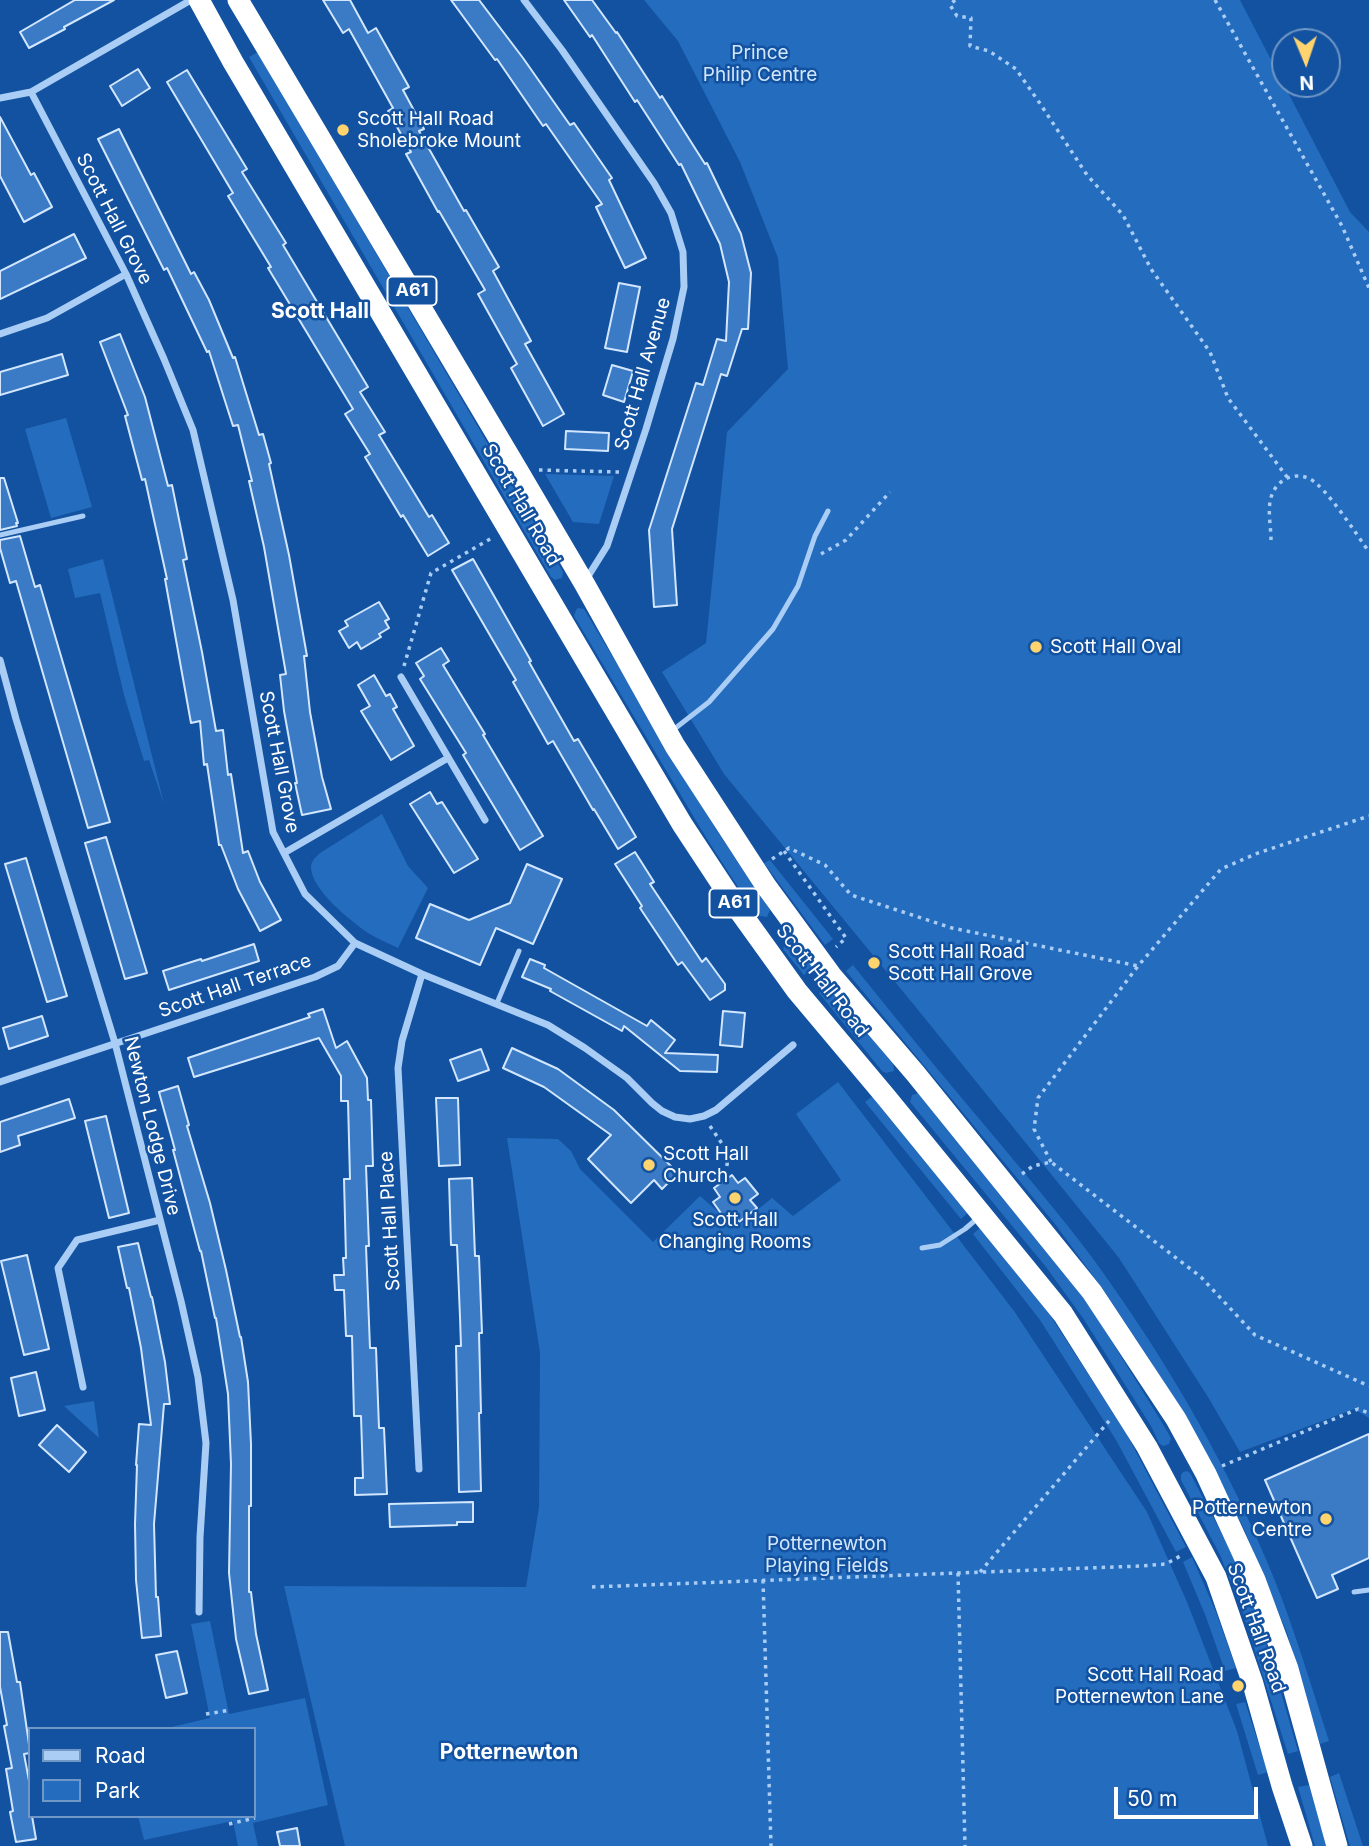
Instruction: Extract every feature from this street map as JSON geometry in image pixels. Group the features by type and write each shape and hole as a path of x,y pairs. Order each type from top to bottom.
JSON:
{"highway":[{"name":"Scott Hall Road","path":"199,0 682,824 738,909 820,1021 886,1097 1063,1314 1147,1447 1216,1577 1253,1684 1302,1846"},
{"name":"Scott Hall Road","path":"238,0 584,583 668,734 756,870 831,975 915,1073 1092,1292 1176,1419 1206,1474 1255,1580 1288,1669 1337,1846"},
{"path":"553,603 584,583"},
{"path":"761,941 790,920"},
{"path":"886,1097 915,1073"},
{"path":"1158,1468 1192,1448"}],"street":[{"path":"0,98 31,92 191,0"},
{"name":"Scott Hall Avenue","path":"524,0 654,183 671,213 683,252 684,287 673,339 607,546 584,583"},
{"name":"Scott Hall Grove","path":"31,92 126,274 193,430 233,600 273,832 305,894 355,943 422,974 548,1025 627,1078 662,1111 675,1117 690,1119 704,1116"},
{"path":"0,334 47,318 126,274"},
{"name":"Newton Lodge Drive","path":"0,660 115,1043 198,1377 206,1443 200,1536 199,1612"},
{"path":"401,677 485,820"},
{"path":"284,853 448,758"},
{"name":"Scott Hall Terrace","path":"0,1082 315,977 338,966 355,943"},
{"name":"Scott Hall Place","path":"419,1469 398,1068 402,1041 422,974"},
{"path":"704,1116 716,1110 793,1045"},
{"path":"83,1387 58,1268 77,1240 160,1220"}],"lane":[{"path":"668,734 709,702 773,629 798,586 815,536 828,511"},
{"path":"0,535 83,516"},
{"path":"497,1003 519,951"},
{"path":"922,1248 940,1245 982,1214"},
{"path":"1354,1592 1369,1590"}],"path":[{"path":"955,0 950,5 957,16 971,18 970,46 989,51 1016,69 1087,175 1123,215 1151,269 1210,352 1228,398 1287,477"},
{"path":"1215,0 1342,226 1369,288"},
{"path":"517,469 631,473"},
{"path":"1271,540 1270,502 1273,492 1287,477 1298,476 1312,479 1331,499 1369,552"},
{"path":"807,561 846,540 891,492"},
{"path":"401,677 431,573 509,528"},
{"path":"1369,816 1258,853 1221,869 1138,966 1038,1098 1034,1129 1051,1162 1201,1277 1255,1335 1369,1386"},
{"path":"756,870 789,848 825,865 851,895 876,904 952,928 1138,966"},
{"path":"784,851 846,938 831,951"},
{"path":"704,1116 729,1154 724,1181"},
{"path":"1007,1187 1034,1166 1051,1162"},
{"path":"980,1572 1121,1406"},
{"path":"1206,1474 1358,1409 1369,1413"},
{"path":"592,1587 1166,1564 1200,1546"},
{"path":"958,1573 965,1846"},
{"path":"763,1580 771,1846"},
{"path":"206,1714 231,1710"},
{"path":"229,1824 255,1818"}],"green space":[{"name":"Prince Philip Centre","path":"644,0 1240,0 1271,60 1271,98 1291,98 1350,212 1369,232 1369,1418 1354,1409 1240,1452 1119,1258 724,774 662,672 706,643 727,432 788,369 778,258 740,162 678,41"},
{"path":"258,52 563,572 562,578 555,580 551,577 249,57"},
{"path":"66,418 92,507 51,518 25,429"},
{"path":"545,474 614,476 599,524 573,522"},
{"path":"103,559 164,804 149,760 144,761 124,695 100,593 75,598 68,569"},
{"path":"578,608 584,609 717,831 770,910 767,917 760,916 747,901 707,839 574,616"},
{"path":"382,814 408,866 428,888 398,948 368,933 342,913 318,885 311,867 320,853"},
{"path":"770,860 833,939 825,945 764,863"},
{"path":"792,940 814,968 804,975 783,949 785,942"},
{"path":"853,965 1082,1245 1156,1351 1220,1461 1257,1537 1288,1617 1329,1741 1320,1744 1287,1633 1244,1529 1212,1465 1150,1360 1055,1224 846,971"},
{"path":"828,985 893,1062 894,1071 882,1071 819,993"},
{"name":"Potternewton Playing Fields","path":"838,1082 1014,1311 1147,1512 1187,1602 1237,1731 1268,1846 345,1846 284,1586 526,1587 539,1507 540,1353 507,1138 558,1139 571,1151 580,1169 653,1242 700,1196 736,1227 772,1198 793,1216 841,1180 796,1114"},
{"path":"919,1093 1055,1260 1093,1311 1171,1438 1169,1444 1163,1446 1159,1443 1083,1318 1046,1267 910,1102 912,1095"},
{"path":"873,1096 969,1212 961,1219 865,1102"},
{"path":"981,1227 1048,1312 1125,1431 1186,1547 1176,1552 1116,1440 1040,1320 973,1234"},
{"path":"94,1401 99,1438 64,1406"},
{"path":"1187,1471 1215,1520 1245,1584 1298,1751 1288,1754 1240,1604 1220,1555 1181,1480 1183,1472"},
{"path":"1192,1557 1236,1668 1225,1671 1183,1562"},
{"path":"210,1621 229,1714 305,1698 328,1805 253,1823 258,1846 238,1846 233,1821 144,1840 138,1818 256,1818 256,1727 172,1727 210,1718 191,1624"},
{"path":"1245,1702 1268,1772 1258,1775 1236,1704"},
{"path":"1339,1773 1363,1846 1350,1846 1349,1843 1330,1777"},
{"path":"1309,1785 1327,1846 1315,1846 1298,1787"}],"building":[{"path":"75,0 114,0 29,48 20,32"},
{"path":"323,0 350,0 368,33 376,28 409,87 403,90 424,129 419,131 499,267 493,271 531,341 525,344 564,414 543,426 511,368 517,364 478,294 485,290 406,154 411,152 388,111 393,108 349,29 343,33"},
{"path":"451,0 479,0 570,125 574,123 612,178 609,180 646,258 625,268 596,207 602,204 546,124 543,126 497,59 495,60"},
{"path":"564,0 592,0 617,32 660,98 662,96 705,164 707,163 741,234 751,273 748,329 742,329 727,376 721,374 672,529 677,605 654,607 649,530 696,383 703,385 717,339 726,341 729,282 720,244 681,164 679,165 637,100 635,102 592,35 590,37"},
{"path":"138,69 150,88 122,106 110,86"},
{"path":"187,70 247,169 242,172 286,243 283,245 368,387 360,392 385,432 379,435 429,517 432,515 449,543 428,556 365,457 370,454 345,414 353,409 268,268 271,267 228,196 233,193 167,82"},
{"path":"0,117 31,175 34,173 52,207 24,222 0,176"},
{"path":"119,129 191,274 194,272 209,300 233,358 235,357 259,435 263,434 289,555 307,656 304,656 310,712 331,809 302,815 284,711 280,675 286,674 264,547 249,481 252,481 238,425 233,426 209,351 207,352 167,268 164,270 98,139"},
{"path":"74,234 86,258 0,299 0,271"},
{"path":"619,283 640,287 627,352 605,348"},
{"path":"120,334 145,397 168,486 172,485 187,559 183,560 216,731 223,730 228,775 231,774 243,853 248,851 260,882 281,920 260,931 219,845 207,764 204,765 200,721 191,723 167,579 145,479 142,480 125,416 128,415 100,342"},
{"path":"62,354 68,375 0,395 0,372"},
{"path":"612,365 633,371 624,402 603,395"},
{"path":"566,431 609,433 608,451 565,449"},
{"path":"0,478 4,478 18,523 17,526 0,530"},
{"path":"20,536 35,587 40,585 110,822 88,828 16,581 10,583 0,540"},
{"path":"473,559 574,741 578,739 636,837 618,849 553,741 548,744 513,682 516,680 452,570"},
{"path":"379,602 389,619 385,621 389,628 379,634 381,637 361,649 357,642 349,648 339,631 348,626 345,621"},
{"path":"441,648 449,661 443,665 543,836 520,850 463,755 466,753 420,679 424,676 416,663"},
{"path":"374,675 386,696 390,694 397,707 393,709 414,746 391,760 361,711 370,706 358,685"},
{"path":"430,792 437,804 442,802 478,859 454,873 410,804"},
{"path":"106,837 147,973 125,979 85,843"},
{"path":"635,852 654,882 650,884 702,962 706,958 725,984 725,990 710,1000 682,962 678,965 615,864"},
{"path":"26,858 67,996 47,1002 5,864"},
{"path":"527,864 562,879 533,944 496,928 480,965 416,938 430,904 469,920 510,903"},
{"path":"254,944 259,961 169,990 163,971"},
{"path":"530,959 545,965 544,968 647,1026 651,1020 675,1040 665,1053 718,1055 717,1072 680,1071 624,1026 622,1031 550,991 551,989 522,977"},
{"path":"323,1009 336,1048 347,1041 367,1078 368,1100 371,1100 373,1166 366,1166 370,1348 376,1348 379,1428 384,1428 387,1494 355,1495 355,1478 363,1478 361,1416 354,1416 352,1336 346,1336 344,1290 335,1290 334,1275 344,1275 344,1179 350,1179 348,1101 341,1101 341,1076 319,1038 194,1077 188,1058 310,1017 308,1014"},
{"path":"723,1011 745,1013 742,1047 720,1045"},
{"path":"42,1016 48,1036 9,1049 3,1028"},
{"path":"512,1048 558,1069 614,1110 678,1173 662,1189 654,1180 631,1203 588,1159 611,1135 544,1087 503,1068"},
{"path":"481,1049 489,1070 458,1081 450,1060"},
{"path":"178,1086 226,1270 248,1382 251,1444 249,1592 268,1690 249,1694 236,1639 229,1573 231,1464 228,1394 216,1318 201,1251 159,1092"},
{"path":"436,1098 458,1098 460,1165 439,1166"},
{"path":"69,1099 75,1118 18,1136 20,1145 0,1152 0,1122"},
{"path":"106,1116 129,1213 109,1218 85,1121"},
{"name":"Scott Hall Changing Rooms","path":"732,1175 738,1183 745,1178 758,1194 750,1200 757,1208 739,1222 733,1213 725,1219 713,1202 720,1197 714,1188"},
{"path":"472,1178 482,1333 479,1333 481,1491 459,1492 456,1346 461,1346 457,1245 451,1245 449,1179"},
{"path":"138,1243 165,1362 170,1404 164,1404 154,1524 156,1597 161,1636 142,1638 136,1580 136,1465 139,1424 151,1425 141,1348 118,1247"},
{"path":"27,1255 49,1349 24,1355 1,1261"},
{"path":"36,1372 45,1410 19,1416 11,1378"},
{"path":"57,1425 86,1452 69,1472 39,1445"},
{"name":"Potternewton Centre","path":"1369,1434 1369,1558 1332,1575 1338,1589 1317,1598 1265,1480"},
{"path":"473,1502 473,1522 390,1527 389,1504"},
{"path":"0,1632 8,1632 17,1682 20,1682 28,1737 28,1753 24,1754 28,1775 28,1818 32,1818 36,1839 16,1842 6,1769 12,1768 0,1687"},
{"path":"177,1651 187,1693 166,1698 156,1655"},
{"path":"297,1828 300,1846 280,1846 277,1832"}],"place":[{"name":"Scott Hall Road Sholebroke Mount","path":"343,130"},
{"name":"Scott Hall Oval","path":"1036,647"},
{"name":"Scott Hall Road Scott Hall Grove","path":"874,963"},
{"name":"Scott Hall Church","path":"649,1165"},
{"name":"Scott Hall Changing Rooms","path":"735,1198"},
{"name":"Potternewton Centre","path":"1326,1519"},
{"name":"Scott Hall Road Potternewton Lane","path":"1238,1686"}],"district":[{"name":"Scott Hall","path":"320,312"},
{"name":"Potternewton","path":"509,1753"}]}
